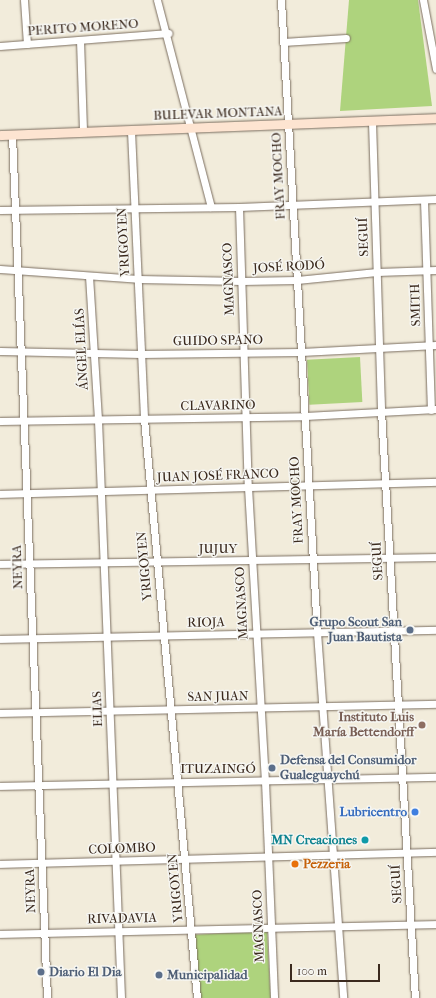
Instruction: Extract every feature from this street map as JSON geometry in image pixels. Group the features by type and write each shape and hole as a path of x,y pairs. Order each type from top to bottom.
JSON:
{"main road":[{"name":"BULEVAR MONTANA","path":"0,135 372,122 436,118"}],"street":[{"path":"25,0 27,44"},
{"path":"157,0 168,33 211,207"},
{"name":"FRAY MOCHO","path":"281,0 317,632 343,998"},
{"path":"423,0 433,38 436,69"},
{"name":"PERITO MORENO","path":"0,46 168,33"},
{"path":"283,42 346,38"},
{"path":"80,40 83,132"},
{"name":"SEGUÍ","path":"372,122 381,411 415,998"},
{"name":"YRIGOYEN","path":"131,130 144,419 158,562 163,636 179,781 198,998"},
{"name":"NEYRA","path":"12,135 47,998"},
{"name":"SMITH","path":"424,200 426,270 433,345 434,409"},
{"path":"0,210 134,206 239,207 436,200"},
{"name":"MAGNASCO","path":"239,207 248,487 255,634 265,781 274,998"},
{"name":"JOSÉ RODÓ","path":"0,269 138,279 242,281 297,280 377,272 436,270"},
{"name":"ÁNGEL ELÍAS","path":"89,276 98,420"},
{"name":"GUIDO SPANO","path":"0,351 141,354 301,352 433,345"},
{"name":"CLAVARINO","path":"0,421 305,416 434,409"},
{"name":"ELIAS","path":"98,420 121,998"},
{"name":"JUAN JOSÉ FRANCO","path":"0,494 436,482"},
{"name":"JUJUY","path":"0,564 436,557"},
{"name":"RIOJA","path":"0,639 436,630"},
{"name":"SAN JUAN","path":"0,713 436,704"},
{"name":"ITUZAINGÓ","path":"0,786 179,781 265,781 436,777"},
{"name":"COLOMBO","path":"0,864 436,852"},
{"name":"RIVADAVIA","path":"0,934 119,931 271,930 337,926 436,924"}],"green space":[{"path":"349,0 418,0 432,106 340,111"},
{"path":"360,357 362,402 309,405 307,360"},
{"path":"267,931 271,998 198,998 195,935"}],"place":[{"name":"Grupo Scout San Juan Bautista","path":"410,630"},
{"name":"Instituto Luis María Bettendorff","path":"422,725"},
{"name":"Defensa del Consumidor Gualeguaychú","path":"272,768"},
{"name":"Lubricentro","path":"415,812"},
{"name":"MN Creaciones","path":"365,840"},
{"name":"Pezzeria","path":"295,864"},
{"name":"Diario El Dia","path":"41,972"},
{"name":"Municipalidad","path":"159,975"}]}
